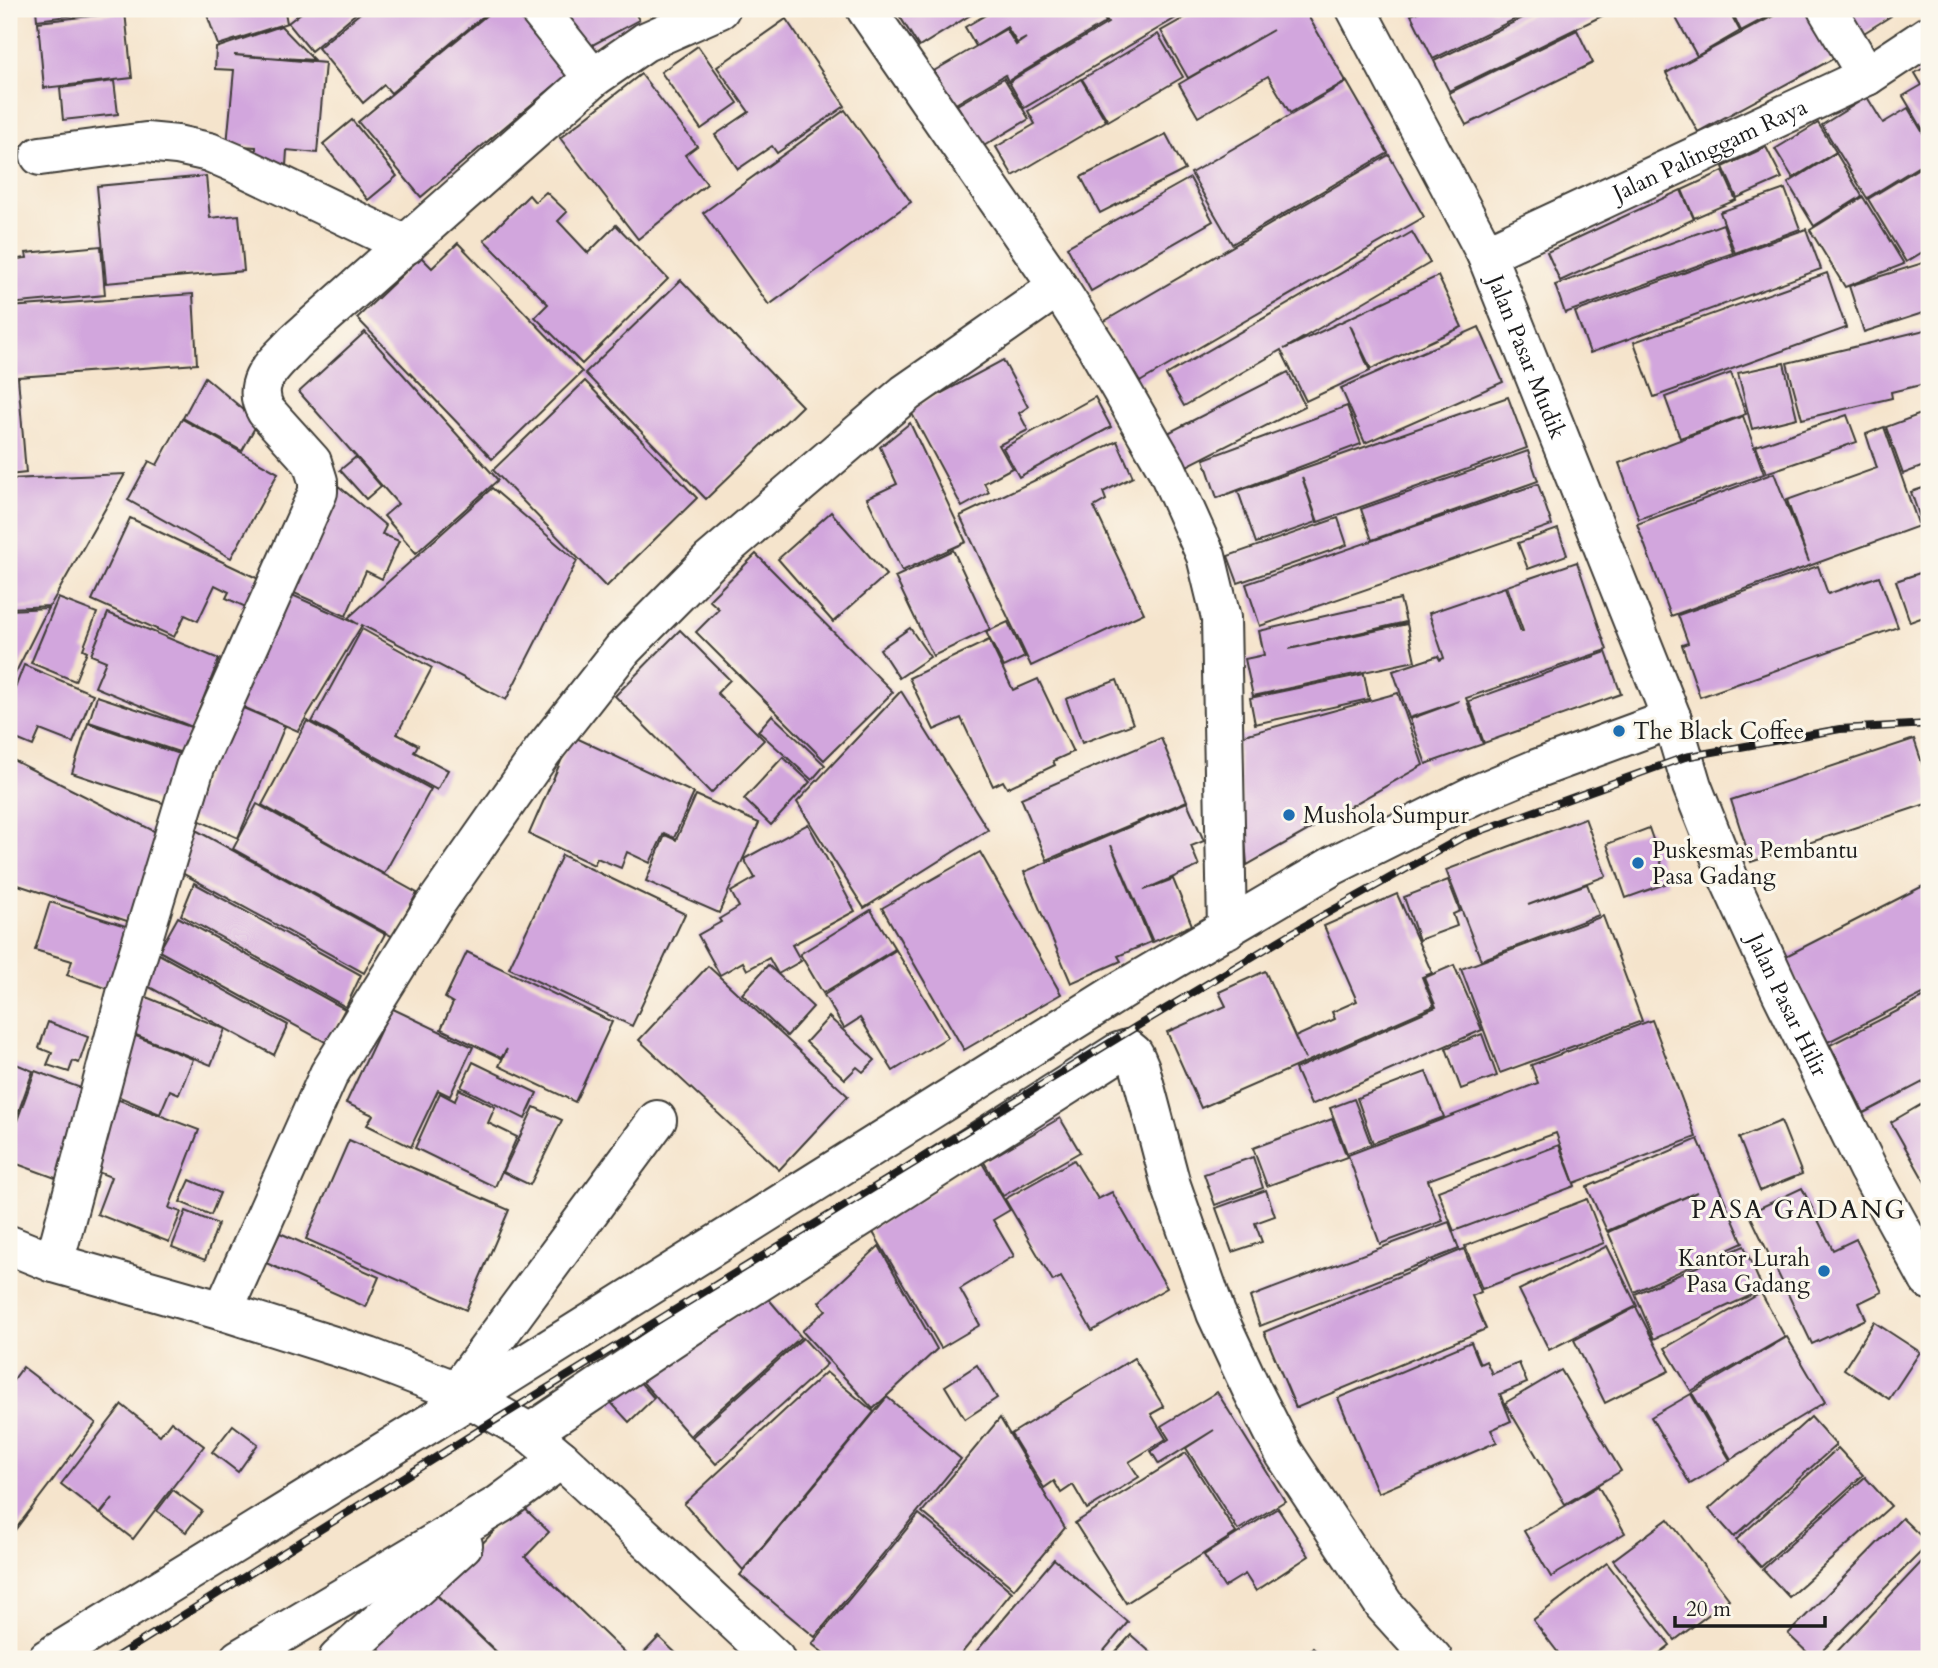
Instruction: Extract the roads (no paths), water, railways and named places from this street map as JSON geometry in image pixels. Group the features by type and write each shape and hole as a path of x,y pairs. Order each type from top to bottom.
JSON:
{"street":[{"path":"538,9 593,78"},
{"path":"54,1263 126,993 195,766 318,492 312,462 261,403 260,386 264,377 295,342 593,78 645,42 720,9"},
{"path":"866,9 1096,346 1167,469 1206,556 1221,618 1227,929"},
{"name":"Jalan Pasar Mudik","path":"1356,9 1486,254 1672,719"},
{"path":"1827,9 1867,76"},
{"name":"Jalan Palinggam Raya","path":"1486,254 1867,76 1929,35"},
{"path":"40,156 146,142 198,150 237,164 406,245"},
{"path":"223,1311 330,1074 348,1040 432,909 542,752 623,649 710,561 906,393 1058,287"},
{"path":"47,1659 464,1394 1125,988 1334,865 1472,796 1536,769 1672,719"},
{"name":"Jalan Pasar Hilir","path":"1672,719 1692,786 1735,892 1868,1169 1929,1280"},
{"path":"530,1433 1049,1096 1128,1049 1134,1054 1140,1068 1171,1185 1216,1313 1284,1454 1384,1605 1433,1659"},
{"path":"464,1394 656,1120"},
{"path":"9,1245 54,1263 223,1311 369,1357 464,1394 530,1433 561,1459 775,1659"},
{"path":"239,1659 500,1504 561,1459"},
{"path":"338,1659 457,1551 500,1504"}],"railway":[{"path":"113,1659 502,1416 1147,1020 1292,933 1461,838 1685,757 1840,729 1929,724"}],"place":[{"name":"The Black Coffee","path":"1619,731"},
{"name":"Mushola Sumpur","path":"1289,815"},
{"name":"Puskesmas Pembantu Pasa Gadang","path":"1638,863"},
{"name":"Kantor Lurah Pasa Gadang","path":"1824,1271"}],"district":[{"name":"PASA GADANG","path":"1799,1209"}]}
